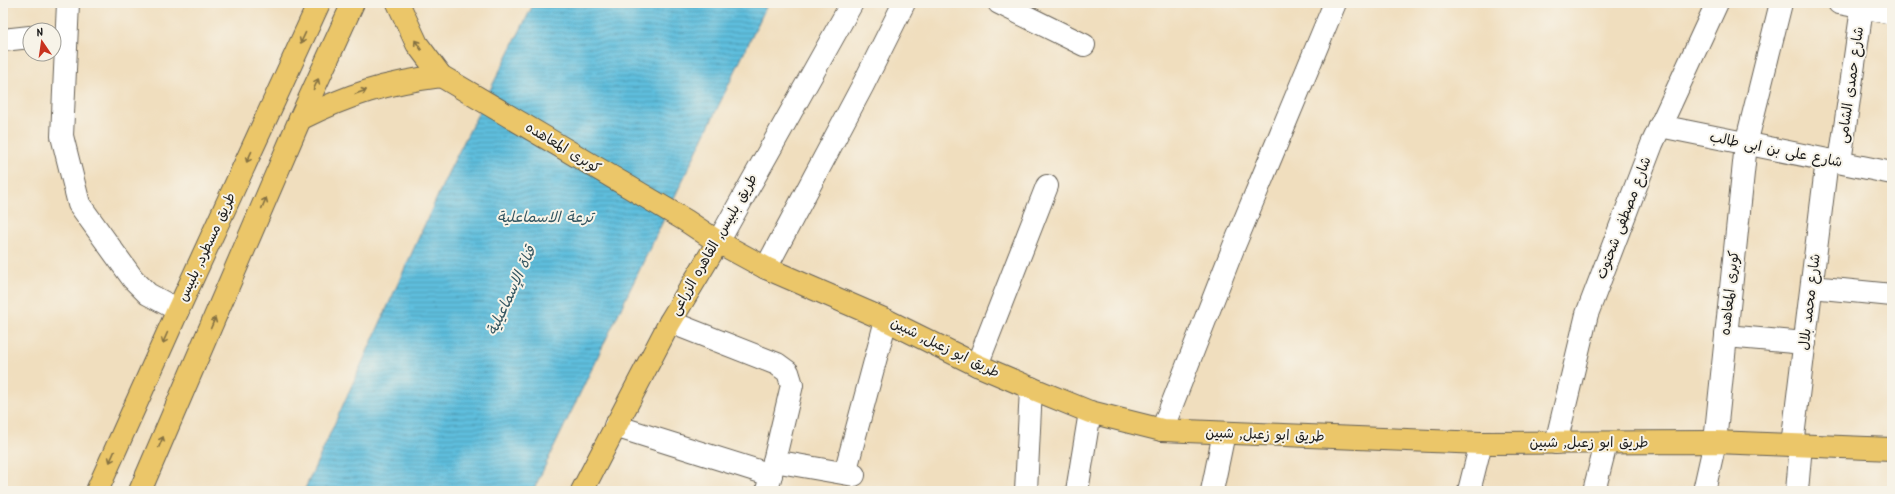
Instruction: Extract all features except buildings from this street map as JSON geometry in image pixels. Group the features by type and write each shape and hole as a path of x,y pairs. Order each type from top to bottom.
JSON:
{"main road":[{"name":"طريق مسطرد, بلبيس","path":"97,491 178,310 319,3"},
{"path":"140,491 300,119 353,3"},
{"name":"كوبرى المعاهده","path":"398,3 417,44 441,76 685,220"},
{"path":"300,119 333,102 368,90 404,81 441,76"},
{"name":"طريق ابو زعبل, شبين","path":"685,220 718,242 766,268 886,320 977,365 1090,412 1162,430 1481,443 1606,444 1715,442 1892,448"},
{"name":"طريق بلبيس, القاهره الزراعى","path":"582,491 670,322 718,242"}],"street":[{"path":"62,25 68,3"},
{"name":"طريق بلبيس, القاهره الزراعى","path":"718,242 852,3"},
{"path":"766,268 904,3"},
{"path":"999,3 1084,45"},
{"path":"1162,430 1234,246 1335,3"},
{"name":"شارع مصطفى شحتوت","path":"1556,443 1587,314 1660,126 1717,3"},
{"name":"كوبرى المعاهده","path":"1704,491 1715,442 1746,144 1781,3"},
{"path":"1839,3 1892,13"},
{"name":"شارع حمدى الشامى","path":"1833,161 1862,8"},
{"path":"3,40 22,37"},
{"path":"61,62 62,136 79,204 133,278 148,294 178,310"},
{"name":"شارع على بن ابى طالب","path":"1660,126 1892,173"},
{"name":"شارع محمد بلال","path":"1797,491 1797,445 1805,343 1812,287 1833,161"},
{"path":"977,365 1048,186"},
{"path":"1812,287 1892,295"},
{"path":"615,426 770,476 849,474 886,320"},
{"path":"670,322 777,364 788,372 792,385 770,476"},
{"path":"1726,336 1805,343"},
{"path":"1026,491 1031,388"},
{"path":"1077,491 1090,412"},
{"path":"1212,491 1224,433"},
{"path":"1469,491 1481,443"},
{"path":"1594,491 1606,444"}],"water":[{"name":"ترعة الاسماعلية","path":"534,3 768,3 533,491 304,491 448,173"}],"water label":[{"name":"قناة الإسماعيلية","path":"512,291"}]}
